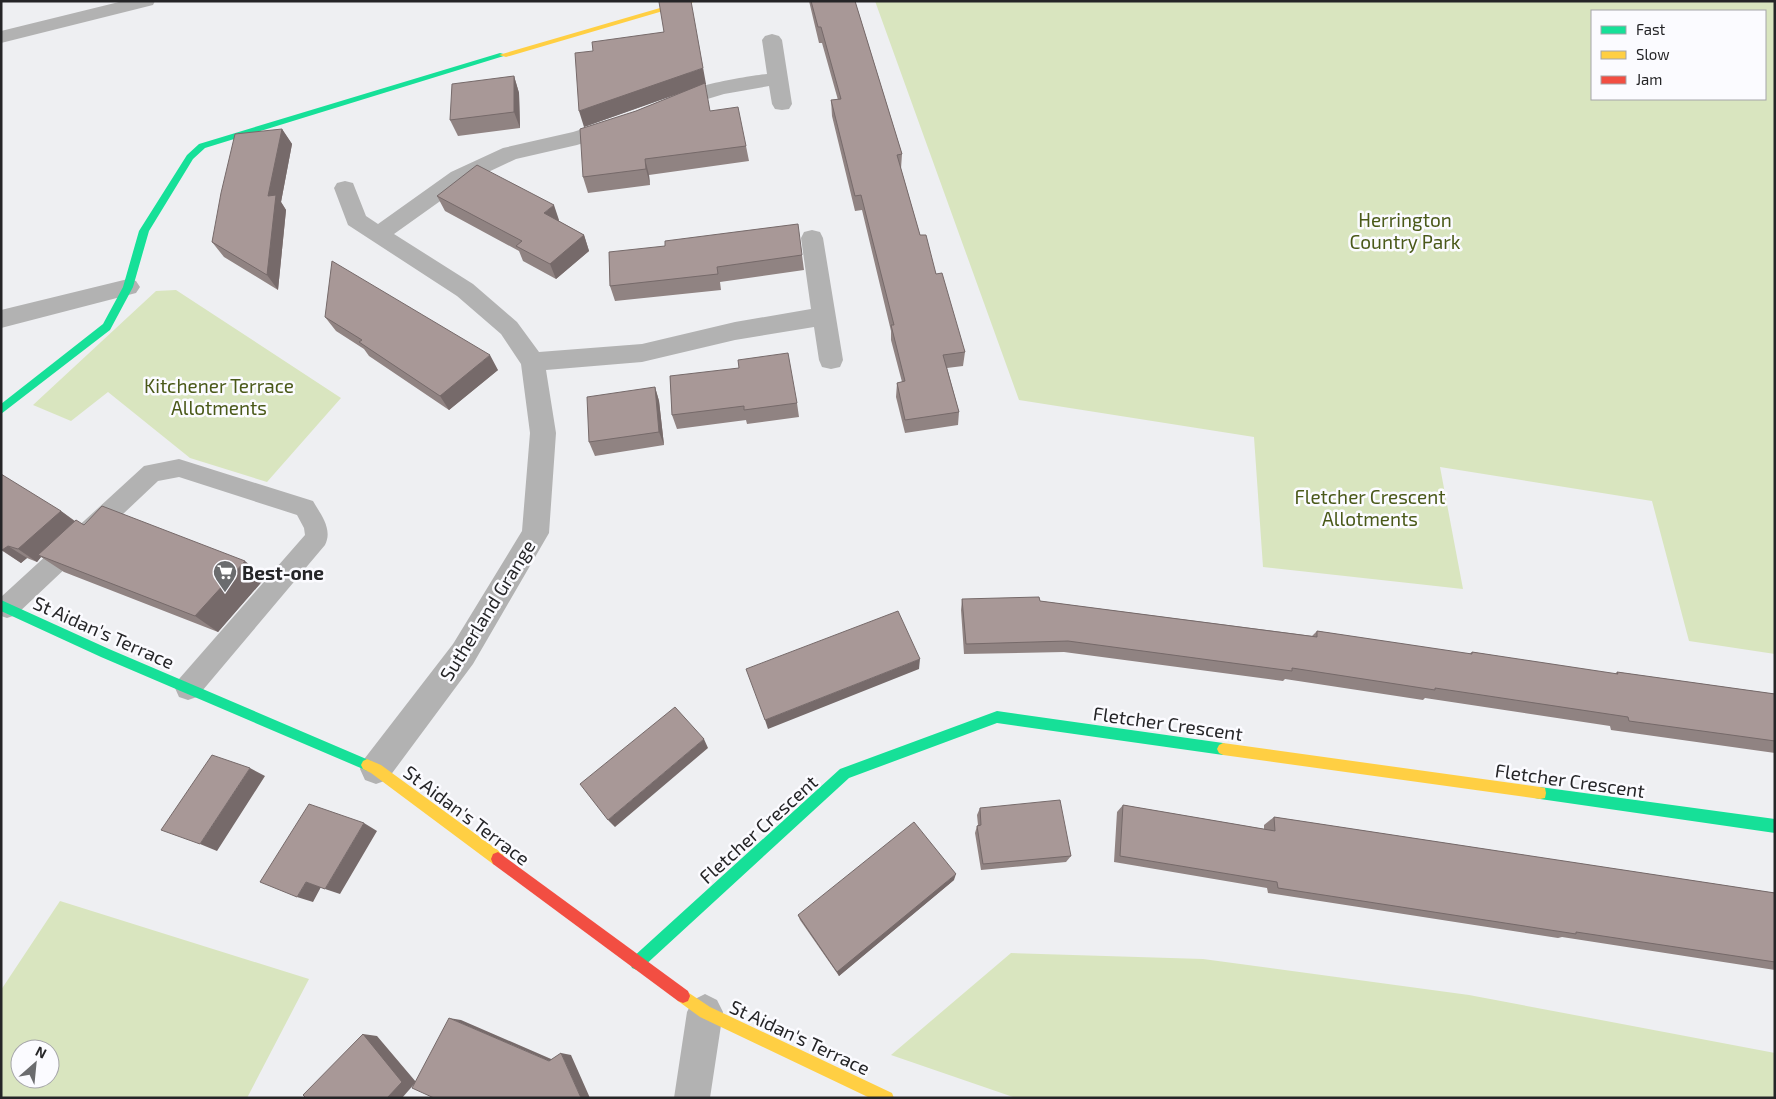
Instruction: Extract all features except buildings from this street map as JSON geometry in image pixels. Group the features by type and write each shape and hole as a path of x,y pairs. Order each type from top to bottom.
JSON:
{"street":[{"path":"1,37 146,1"},
{"path":"1,410 108,327 128,287 144,231 190,157 202,146 398,86 693,1"},
{"path":"772,40 782,104"},
{"path":"379,234 459,176 510,153 578,138 699,93 735,84 778,79"},
{"name":"Sutherland Grange","path":"346,188 356,220 466,290 509,328 533,362 543,433 535,533 463,654 376,769"},
{"path":"812,238 831,360"},
{"path":"1,319 128,287"},
{"path":"533,362 642,353 735,332 824,316"},
{"name":"St Aidan's Terrace","path":"4,606 376,769 704,1012 887,1098"},
{"name":"Fletcher Crescent","path":"637,963 845,773 997,717 1775,826"},
{"path":"692,1098 704,1012"}],"lane":[{"path":"4,606 152,473 179,468 305,508 316,527 317,538 188,688"}],"green space":[{"name":"Herrington Country Park","path":"875,1 1775,1 1775,654 1689,641 1652,501 1440,467 1463,589 1263,567 1254,437 1019,400"},
{"name":"Kitchener Terrace Allotments","path":"176,290 341,398 267,482 190,458 108,392 71,421 33,405 156,291"},
{"path":"60,901 309,979 247,1098 1,1098 1,990"},
{"path":"1011,953 1203,959 1469,995 1775,1053 1775,1098 1016,1098 891,1055"}],"traffic: fast":[{"path":"1,410 107,327 128,287 144,231 190,157 202,146 503,55"},
{"path":"1,605 105,653 367,765"},
{"path":"637,963 845,773 997,717 1223,749"},
{"path":"1540,793 1775,826"}],"traffic: slow":[{"path":"503,55 693,1"},
{"path":"1223,749 1540,793"},
{"path":"367,765 376,769 498,859"},
{"path":"683,996 705,1012 887,1098"}],"traffic: jam":[{"path":"498,859 683,996"}],"place":[{"name":"Best-one","path":"225,593"}],"park label":[{"name":"Fletcher Crescent Allotments","path":"1370,507"}]}
